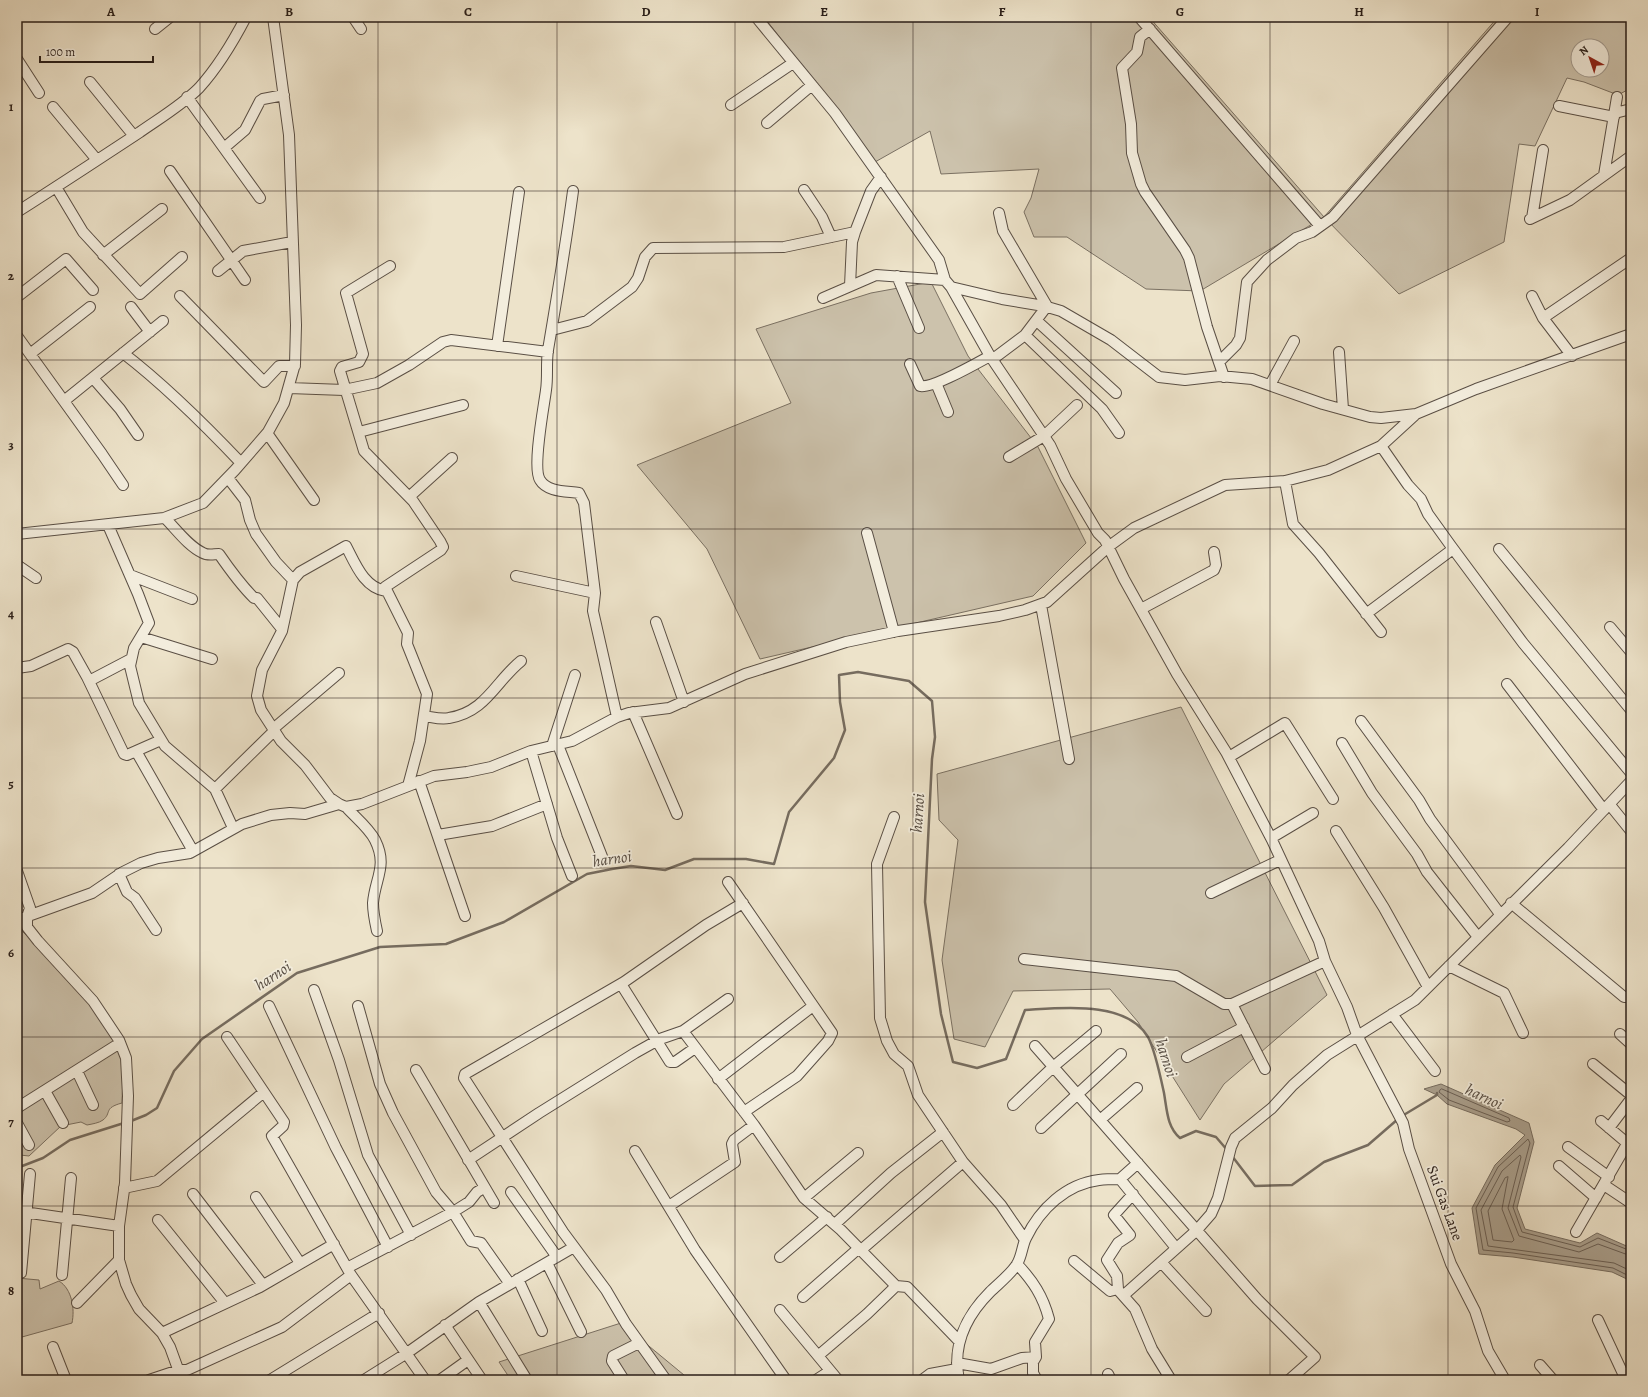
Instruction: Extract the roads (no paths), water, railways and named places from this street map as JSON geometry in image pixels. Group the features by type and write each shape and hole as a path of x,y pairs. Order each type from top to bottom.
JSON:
{"street":[{"path":"155,29 170,17"},
{"path":"17,212 134,136 188,98 214,69 230,47 246,17"},
{"path":"17,534 165,518 203,503 228,478 267,433 284,403 295,366 296,326 289,135 273,17"},
{"path":"354,17 361,29"},
{"name":"Sui Gas Lane","path":"756,17 835,113 939,260 948,284 991,357 1050,445 1066,479 1098,533 1105,540 1177,674 1229,757 1271,838 1319,941 1325,961 1347,1007 1358,1035 1403,1123 1409,1149 1451,1264 1475,1311 1488,1350 1506,1380"},
{"path":"1139,17 1320,226"},
{"path":"1220,361 1236,345 1240,338 1247,282 1268,260 1296,238 1312,232 1333,217 1508,17"},
{"path":"1150,29 1140,37 1137,52 1122,68 1131,124 1132,154 1145,192 1189,258 1207,327 1220,361 1224,377"},
{"path":"17,59 39,93"},
{"path":"731,105 793,62"},
{"path":"90,82 134,136"},
{"path":"767,123 812,85"},
{"path":"224,148 245,130 260,101 263,99 284,95"},
{"path":"1604,175 1617,97"},
{"path":"188,98 260,198"},
{"path":"1559,106 1614,115 1631,110"},
{"path":"53,107 97,160"},
{"path":"1543,150 1531,219 1570,200 1631,156"},
{"path":"170,171 245,280"},
{"path":"850,286 852,242 871,190 881,177"},
{"path":"56,187 82,232 140,294 182,257"},
{"path":"804,190 822,217 831,237"},
{"path":"573,191 548,352 538,466 539,479 549,488 579,493 582,496 596,593 593,611 617,717"},
{"path":"497,346 519,192"},
{"path":"103,255 162,209"},
{"path":"999,213 1003,231 1047,306"},
{"path":"552,330 588,321 632,287 638,278 645,257 653,248 784,247 855,232"},
{"path":"218,271 242,251 292,242"},
{"path":"1543,318 1631,258"},
{"path":"17,296 66,259 93,290"},
{"path":"390,266 346,293 363,354 359,362 342,368 340,371 344,390 364,451 409,497 440,541 442,547 441,550 385,587 408,633 407,644 427,694 420,741 408,786"},
{"path":"823,298 876,275 897,276 948,284 1002,300 1047,306 1074,317 1094,329 1159,377 1185,380 1224,377 1252,379 1343,410 1381,418 1416,414 1476,389 1629,335 1631,346"},
{"path":"897,276 919,328"},
{"path":"180,296 264,382 280,366 295,366"},
{"path":"1532,296 1543,318 1572,356"},
{"path":"910,364 920,386 936,383 991,357 1025,335 1047,306"},
{"path":"30,354 90,307"},
{"path":"131,307 150,332"},
{"path":"64,401 163,321"},
{"path":"1037,321 1116,394"},
{"path":"1025,335 1102,409 1119,433"},
{"path":"17,336 123,485"},
{"path":"289,388 344,390 377,383 410,365 443,342 451,340 548,352"},
{"path":"1270,385 1294,341"},
{"path":"1339,352 1343,410"},
{"path":"123,353 152,376 190,410 241,463"},
{"path":"93,378 120,409 138,435"},
{"path":"936,383 948,412"},
{"path":"359,432 463,405"},
{"path":"1009,457 1044,436 1077,405"},
{"path":"22,918 92,893 119,874 152,860 193,851 233,828 271,815 290,813 305,814 342,806 362,804 434,776 491,767 531,751 572,742 617,717 633,712 669,708 752,671 846,642 894,632 999,616 1041,605 1047,602 1108,547 1134,528 1225,485 1284,481 1328,470 1380,446 1416,414"},
{"path":"267,433 314,500"},
{"path":"1380,446 1421,499 1428,514 1523,642 1631,773"},
{"path":"409,497 452,458"},
{"path":"228,478 245,500 250,520 256,534 276,562 293,580"},
{"path":"1284,481 1290,516 1294,524 1319,553 1381,632"},
{"path":"165,518 186,540 203,553 209,555 219,554 231,572 246,590 254,598 257,598 282,629"},
{"path":"108,525 149,623 134,648 130,666 139,703 161,740 169,750 215,789 233,828"},
{"path":"867,533 894,632"},
{"path":"376,931 373,904 377,882 382,868 375,839 342,806 330,798 318,780 281,741 261,710 258,696 262,670 282,629 293,580 300,572 345,546 360,574 381,591 386,591"},
{"path":"1366,614 1453,549"},
{"path":"1499,549 1631,710"},
{"path":"1141,609 1214,570 1216,565 1214,552"},
{"path":"17,565 36,578"},
{"path":"130,575 192,600"},
{"path":"516,576 596,593"},
{"path":"1041,605 1069,759"},
{"path":"656,622 684,702"},
{"path":"1610,627 1631,652"},
{"path":"141,636 212,659"},
{"path":"17,668 31,666 68,649 73,652 89,681 124,754 127,755 161,740"},
{"path":"89,681 131,659"},
{"path":"424,716 448,719 464,714 483,704 521,661"},
{"path":"215,789 274,730 339,673"},
{"path":"575,675 555,746 603,859"},
{"path":"1507,684 1607,808 1631,831"},
{"path":"633,712 677,814"},
{"path":"1361,721 1500,914"},
{"path":"1229,757 1285,723 1333,799"},
{"path":"1342,743 1372,793 1417,854 1427,872 1478,937"},
{"path":"136,751 193,851"},
{"path":"531,751 557,838 572,876"},
{"path":"419,781 465,916"},
{"path":"1074,1261 1110,1291 1121,1292 1161,1262 1197,1230 1211,1214 1231,1146 1235,1138 1272,1108 1293,1085 1327,1055 1415,1000 1607,808 1631,781"},
{"path":"438,835 492,826 547,804"},
{"path":"1271,838 1313,813"},
{"path":"894,817 877,864 880,1018 887,1041 894,1054 908,1066 918,1095 963,1162 1001,1205 1025,1240"},
{"path":"1336,831 1384,908 1428,987"},
{"path":"1211,893 1280,860"},
{"path":"17,871 30,908 22,918"},
{"path":"119,874 127,892 135,898 156,930"},
{"path":"728,882 832,1033 832,1036 797,1076 744,1112"},
{"path":"666,1380 639,1343 606,1290 574,1247 464,1078 466,1074 621,984 706,925 743,903"},
{"path":"1511,903 1624,997 1631,997"},
{"path":"22,918 38,942 93,1001 120,1043 126,1058 128,1096 124,1186 119,1226 119,1260 126,1284 139,1309 162,1333 181,1375"},
{"path":"1024,960 1176,976 1224,1004 1232,1004 1325,961"},
{"path":"1449,966 1504,993 1523,1033"},
{"path":"621,984 670,1062 675,1062 695,1048"},
{"path":"314,990 339,1060 368,1155 411,1235"},
{"path":"468,1160 502,1137 656,1041 683,1031 728,999"},
{"path":"1232,1004 1265,1069"},
{"path":"269,1006 336,1148 388,1247"},
{"path":"358,1006 380,1084 393,1113 436,1192 452,1212 471,1241 481,1243 514,1282 542,1331"},
{"path":"718,1079 813,1006"},
{"path":"1392,1014 1435,1071"},
{"path":"1187,1057 1244,1027"},
{"path":"683,1031 754,1125 804,1198 835,1224 896,1286 907,1287 959,1340"},
{"path":"1013,1105 1053,1067 1096,1031"},
{"path":"1620,1034 1631,1044"},
{"path":"227,1037 284,1122 283,1126 272,1136 349,1271 425,1380"},
{"path":"17,1108 120,1043"},
{"path":"1035,1046 1257,1299 1315,1357 1289,1380"},
{"path":"1041,1128 1121,1054"},
{"path":"1593,1064 1631,1095"},
{"path":"416,1070 494,1203"},
{"path":"76,1071 93,1105"},
{"path":"1100,1120 1137,1088"},
{"path":"45,1091 63,1123"},
{"path":"124,1186 157,1181 264,1092"},
{"path":"1609,1128 1631,1099"},
{"path":"1576,1232 1629,1140 1609,1128 1601,1121"},
{"path":"17,1123 29,1145"},
{"path":"669,1206 735,1162 732,1144 734,1140 754,1125"},
{"path":"835,1224 891,1173 943,1132"},
{"path":"1568,1146 1631,1203"},
{"path":"636,1151 708,1270 786,1380"},
{"path":"804,1198 858,1153"},
{"path":"803,1297 963,1162"},
{"path":"959,1380 957,1366 959,1340 974,1310 1017,1264 1025,1240 1035,1220 1055,1199 1079,1185 1099,1180 1120,1179 1138,1163"},
{"path":"1559,1166 1596,1198"},
{"path":"21,1273 22,1211 30,1174"},
{"path":"62,1275 71,1178"},
{"path":"1120,1179 1176,1248"},
{"path":"149,1380 181,1375 187,1370 282,1327 349,1271 388,1247 469,1202 477,1192 484,1188"},
{"path":"511,1192 556,1257"},
{"path":"193,1194 263,1285"},
{"path":"1133,1194 1114,1215 1130,1235 1118,1243 1107,1260 1117,1276 1121,1292 1135,1309 1152,1349 1172,1380"},
{"path":"256,1197 300,1263"},
{"path":"22,1211 119,1226"},
{"path":"780,1257 827,1217"},
{"path":"158,1220 225,1303"},
{"path":"162,1333 263,1285 334,1244"},
{"path":"364,1380 407,1353 479,1302 574,1247"},
{"path":"77,1303 119,1260"},
{"path":"1161,1262 1206,1310"},
{"path":"547,1263 581,1332"},
{"path":"1017,1264 1035,1285 1046,1306 1049,1319 1035,1342 1036,1357 1033,1362 1033,1373 1037,1380"},
{"path":"819,1355 896,1286"},
{"path":"479,1302 527,1380"},
{"path":"780,1310 819,1355 838,1380"},
{"path":"270,1380 379,1313"},
{"path":"1598,1320 1626,1380"},
{"path":"445,1326 482,1380"},
{"path":"624,1380 612,1361 612,1356 639,1343"},
{"path":"53,1347 66,1380"},
{"path":"922,1380 930,1374 957,1366 991,1369 1022,1358 1036,1357"},
{"path":"440,1380 468,1360"},
{"path":"1540,1365 1553,1380"},
{"path":"816,1380 830,1371"}],"water":[{"path":"1441,1084 1529,1123 1534,1142 1517,1208 1525,1229 1580,1243 1597,1233 1631,1248 1631,1281 1612,1272 1513,1257 1479,1254 1472,1208 1495,1165 1525,1135 1516,1129 1447,1104 1437,1095 1424,1089"}],"waterway":[{"name":"harnoi","path":"131,1121 146,1115 157,1108 174,1071 202,1039 297,973 380,947 446,944 504,922 587,874 631,866 665,870 694,859 746,859 774,864 789,812 834,758 845,730 840,702 839,675 858,672 909,681 932,701 935,737 932,759 925,902 941,1014 953,1062 977,1068 1006,1059 1025,1010 1057,1008 1092,1009 1125,1017 1138,1025 1148,1037 1158,1065 1168,1118 1172,1129 1180,1138 1196,1131 1216,1137 1228,1151"},
{"name":"harnoi","path":"1402,1116 1437,1095 1437,1093"},
{"name":"harnoi","path":"1232,1156 1255,1186 1292,1185 1324,1162 1368,1145 1398,1119"},
{"name":"harnoi","path":"17,1168 43,1158 70,1140 124,1123"}]}
